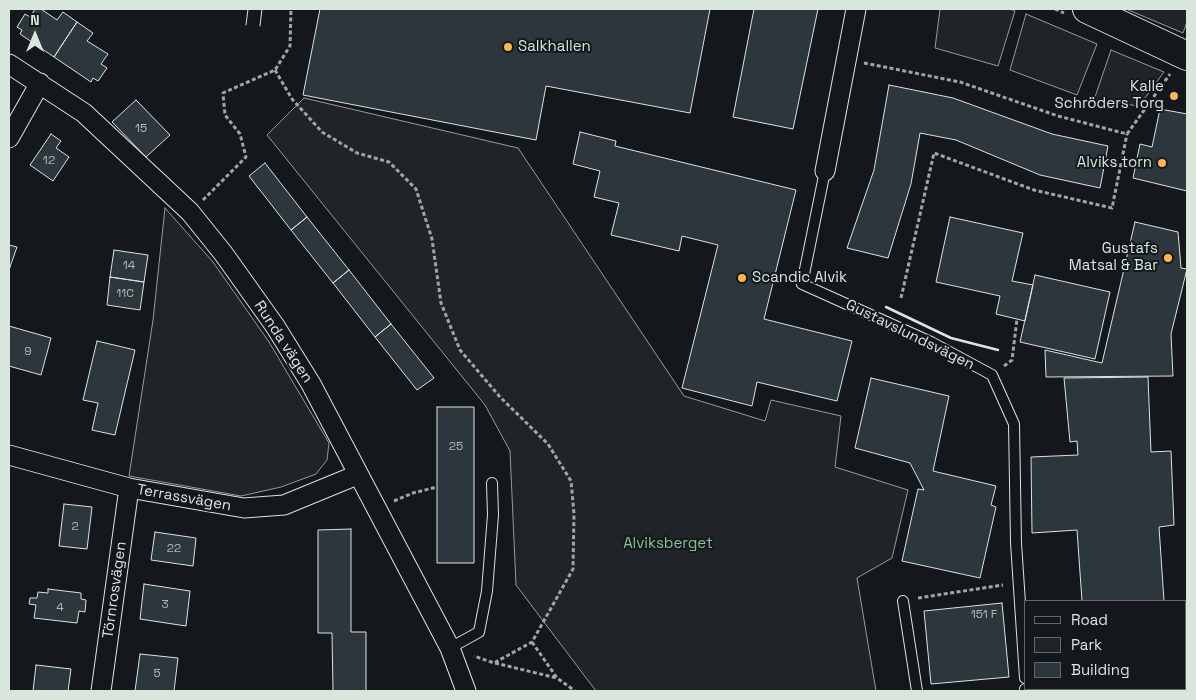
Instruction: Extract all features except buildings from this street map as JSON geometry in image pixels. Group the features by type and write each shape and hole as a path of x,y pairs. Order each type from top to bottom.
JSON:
{"street":[{"name":"Gustavslundsvägen","path":"825,171 856,9"},
{"path":"1087,9 1179,64"},
{"name":"Runda vägen","path":"9,64 84,113 190,212 275,326 311,384 357,475 450,648 466,691"},
{"path":"9,138 40,83"},
{"name":"Terrassvägen","path":"9,455 129,488 244,508 284,505 357,475"},
{"name":"Törnrosvägen","path":"101,691 129,488"}],"lane":[{"name":"Gustavslundsvägen","path":"825,171 802,284 931,342 992,375 1014,424 1018,582 1024,664"},
{"path":"450,648 479,632 487,591 493,514 492,483"},
{"path":"903,601 917,691"}],"path":[{"path":"190,212 246,157 240,134 225,115 223,93 275,70 290,46 291,9"},
{"path":"846,60 960,82 1058,116 1127,134"},
{"path":"901,298 934,153 1034,190 1112,208 1127,134 1179,64"},
{"path":"275,70 292,98 322,132 356,153 389,162 416,189 432,239 441,303 460,350 500,397 548,444 571,481 574,514 573,569 532,642 494,663"},
{"path":"1012,360 1017,319"},
{"path":"394,501 413,493 437,487"},
{"path":"903,601 1018,582"},
{"path":"532,642 557,678 575,691"},
{"path":"450,648 494,663 557,678"}],"green space":[{"path":"940,9 1010,9 1015,11 998,66 935,48"},
{"path":"1126,9 1187,9 1187,22 1183,33"},
{"path":"1026,14 1097,44 1077,95 1010,70"},
{"path":"1111,50 1164,72 1139,106 1094,100"},
{"name":"Alviksberget","path":"304,98 518,148 684,396 765,421 771,400 841,416 835,467 908,490 892,558 857,578 876,691 596,691 516,585 510,451 485,405 267,135"},
{"path":"165,208 213,262 269,342 329,443 327,460 316,474 281,487 241,496 129,476 153,320"}],"tram line":[{"path":"246,25 248,9"},
{"path":"260,26 262,9"}],"wall":[{"path":"886,307 951,338 998,350"}],"place":[{"name":"Salkhallen","path":"508,47"},
{"name":"Kalle Schröders Torg","path":"1174,96"},
{"name":"Alviks torn","path":"1162,163"},
{"name":"Gustafs Matsal & Bar","path":"1168,258"},
{"name":"Scandic Alvik","path":"742,278"}]}
